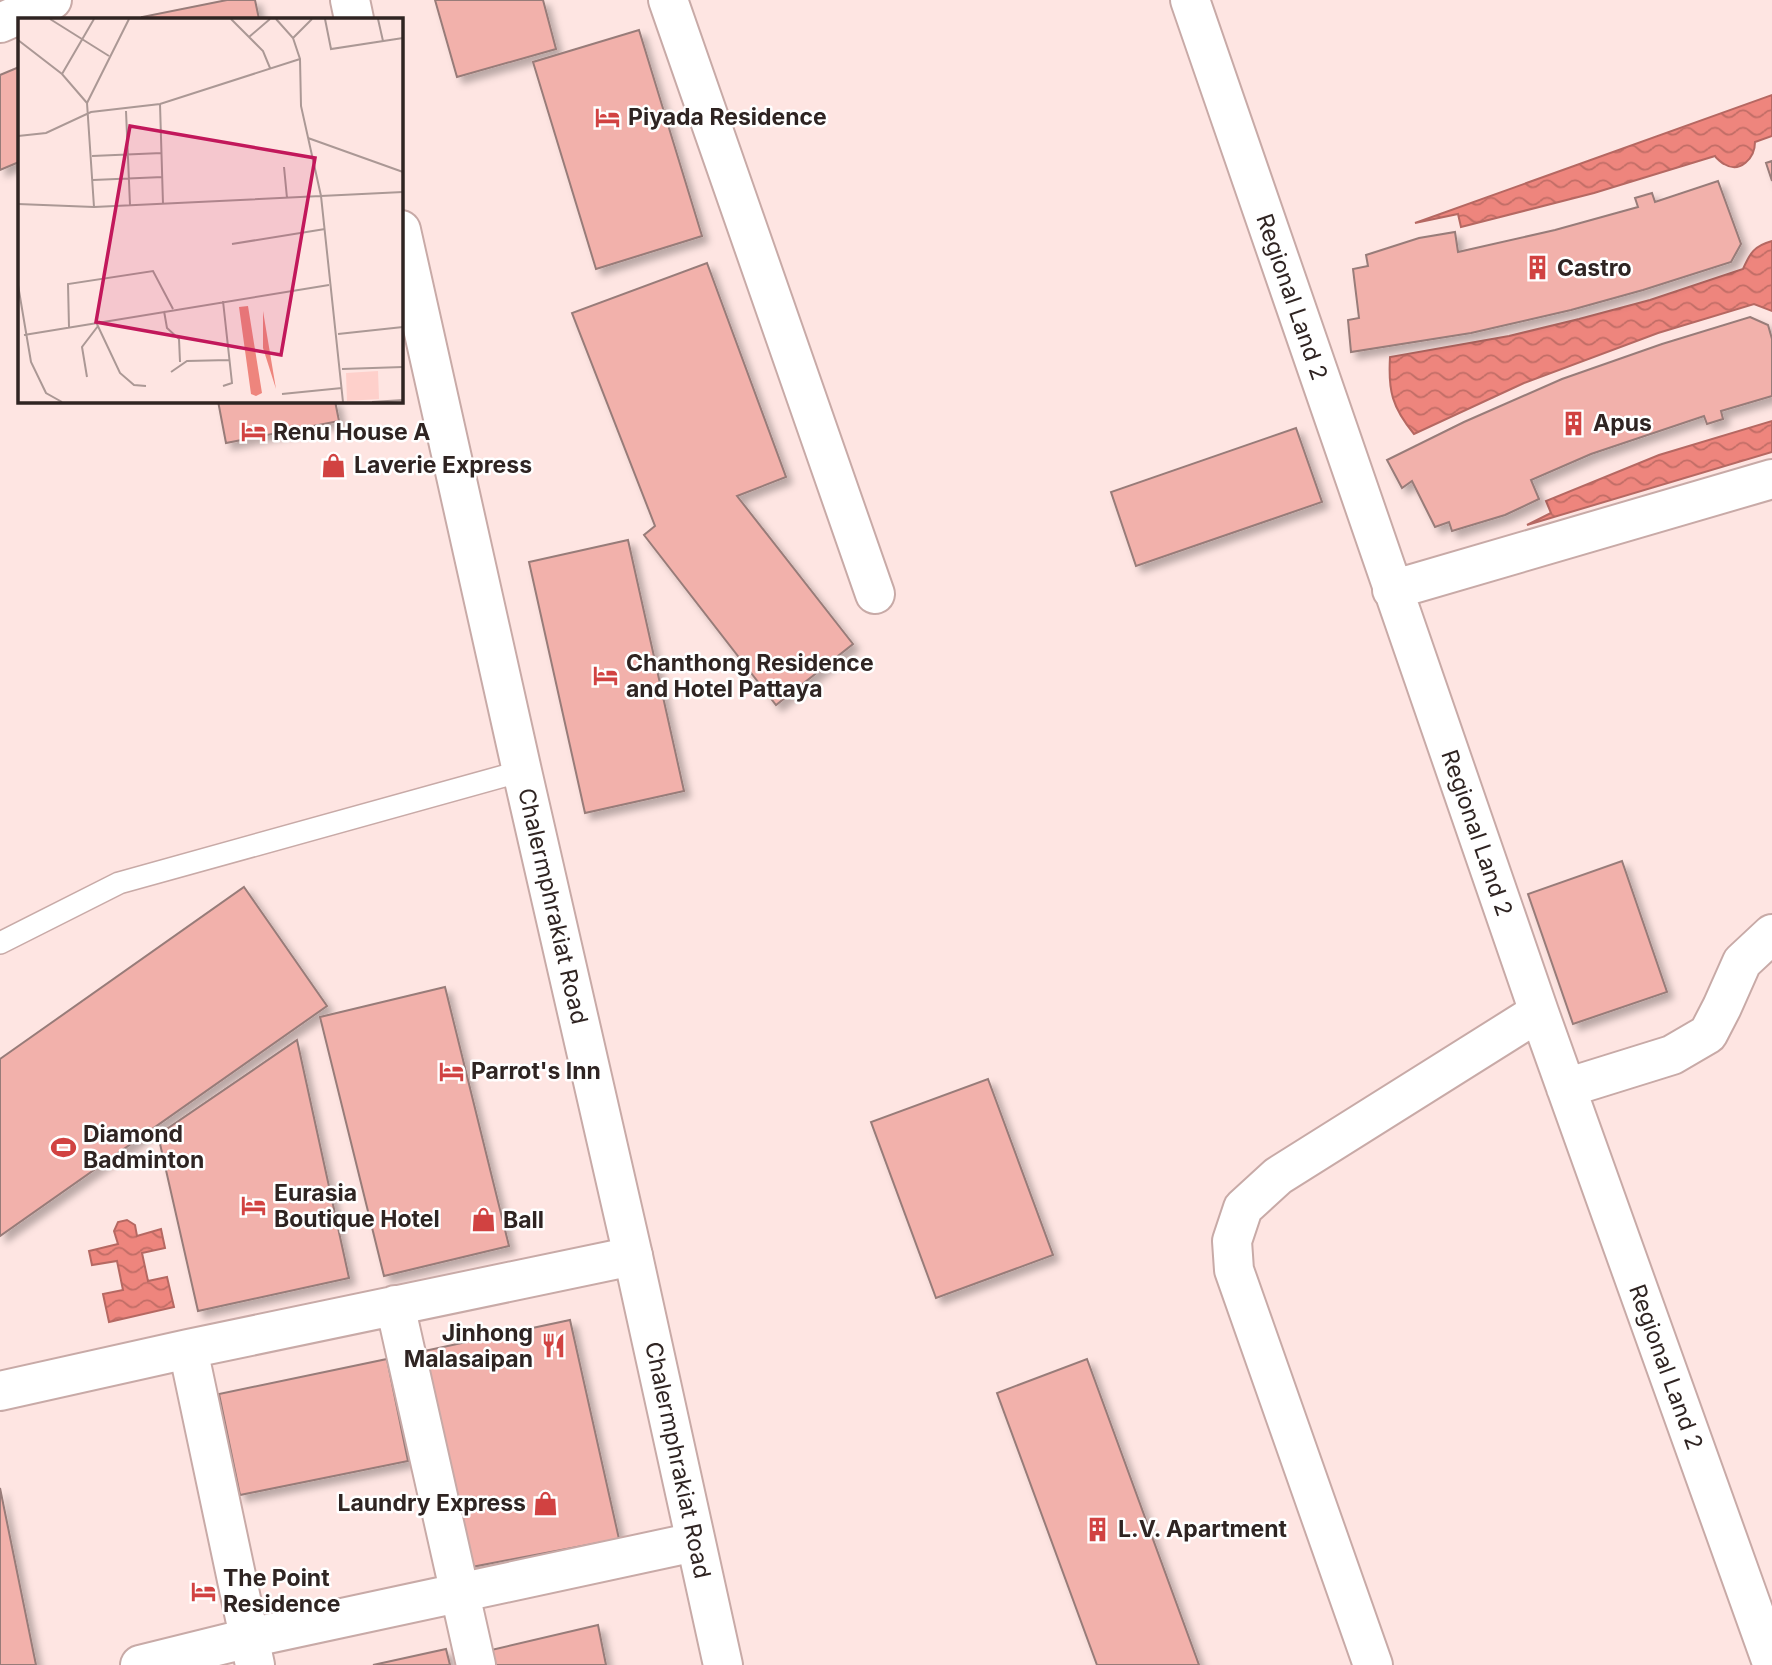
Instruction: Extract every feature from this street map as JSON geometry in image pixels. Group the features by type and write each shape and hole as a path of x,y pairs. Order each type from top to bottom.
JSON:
{"street":[{"path":"0,23 51,0"},
{"path":"350,0 354,18"},
{"path":"668,0 875,594"},
{"name":"Regional Land 2","path":"1192,1 1539,1012 1772,1662"},
{"name":"Chalermphrakiat Road","path":"402,234 723,1665"},
{"path":"1392,590 1772,479"},
{"path":"1566,1087 1672,1055 1708,1034 1742,962 1772,934"},
{"path":"1373,1665 1234,1270 1232,1241 1244,1208 1278,1176 1539,1012"},
{"path":"0,1391 633,1256"},
{"path":"395,1305 475,1665"},
{"path":"188,1349 252,1652"},
{"path":"141,1665 252,1652 459,1593 695,1542"}],"lane":[{"path":"0,943 119,883 522,771"}],"water":[{"path":"1772,95 1772,136 1755,142 1752,154 1741,166 1730,167 1715,156 1594,193 1461,227 1458,214 1415,223"},
{"path":"1772,241 1772,311 1754,304 1658,333 1524,383 1414,434 1396,407 1391,389 1390,357 1509,336 1650,300 1743,269 1753,251"},
{"path":"1772,421 1772,452 1527,525 1551,513 1546,501 1659,455"},
{"path":"127,1220 135,1225 137,1236 161,1229 165,1248 142,1253 148,1281 167,1277 174,1307 109,1322 103,1294 123,1290 117,1261 92,1265 89,1251 118,1244 114,1231 118,1222"}],"building":[{"path":"227,0 255,0 259,18 142,18"},
{"path":"435,0 543,0 556,49 457,77"},
{"name":"Piyada Residence","path":"639,30 702,236 596,269 533,62"},
{"path":"18,67 18,162 0,170 0,75"},
{"path":"1772,161 1772,181 1766,163"},
{"name":"Castro","path":"1718,181 1741,244 1731,262 1571,310 1471,333 1351,352 1348,320 1359,318 1353,269 1368,266 1366,255 1419,238 1455,232 1458,252 1555,230 1638,207 1635,198 1652,193 1655,202"},
{"path":"707,263 786,477 737,496 853,644 776,705 644,535 655,526 572,313"},
{"name":"Apus","path":"1750,317 1768,325 1772,339 1772,396 1721,411 1723,419 1707,424 1704,416 1591,454 1531,480 1539,499 1505,515 1452,531 1449,522 1435,527 1412,481 1402,488 1387,460 1464,422 1562,379"},
{"name":"Renu House A","path":"218,402 335,402 339,421 226,443"},
{"path":"1296,428 1322,502 1136,566 1111,492"},
{"name":"Chanthong Residence and Hotel Pattaya","path":"628,540 684,791 585,813 529,562"},
{"path":"1622,861 1667,992 1573,1024 1528,894"},
{"name":"Diamond Badminton","path":"244,887 327,1006 0,1236 0,1059"},
{"path":"445,987 509,1246 384,1276 320,1017"},
{"name":"Eurasia Boutique Hotel","path":"297,1040 349,1278 198,1311 158,1135"},
{"path":"988,1079 1053,1255 936,1298 871,1122"},
{"path":"570,1320 619,1539 461,1569 410,1354"},
{"path":"387,1359 408,1461 240,1495 219,1394"},
{"name":"L.V. Apartment","path":"1087,1359 1199,1665 1097,1665 997,1393"},
{"path":"0,1488 36,1665 0,1665"},
{"path":"598,1625 606,1665 489,1665 487,1651"},
{"path":"446,1649 450,1665 373,1665"}],"place":[{"name":"Piyada Residence","path":"608,117"},
{"name":"Castro","path":"1537,268"},
{"name":"Apus","path":"1573,423"},
{"name":"Renu House A","path":"253,432"},
{"name":"Laverie Express","path":"334,465"},
{"name":"Chanthong Residence and Hotel Pattaya","path":"606,676"},
{"name":"Parrot's Inn","path":"451,1071"},
{"name":"Diamond Badminton","path":"63,1147"},
{"name":"Eurasia Boutique Hotel","path":"254,1206"},
{"name":"Ball","path":"483,1220"},
{"name":"Jinhong Malasaipan","path":"553,1346"},
{"name":"Laundry Express","path":"546,1503"},
{"name":"L.V. Apartment","path":"1098,1529"},
{"name":"The Point Residence","path":"203,1591"}]}
